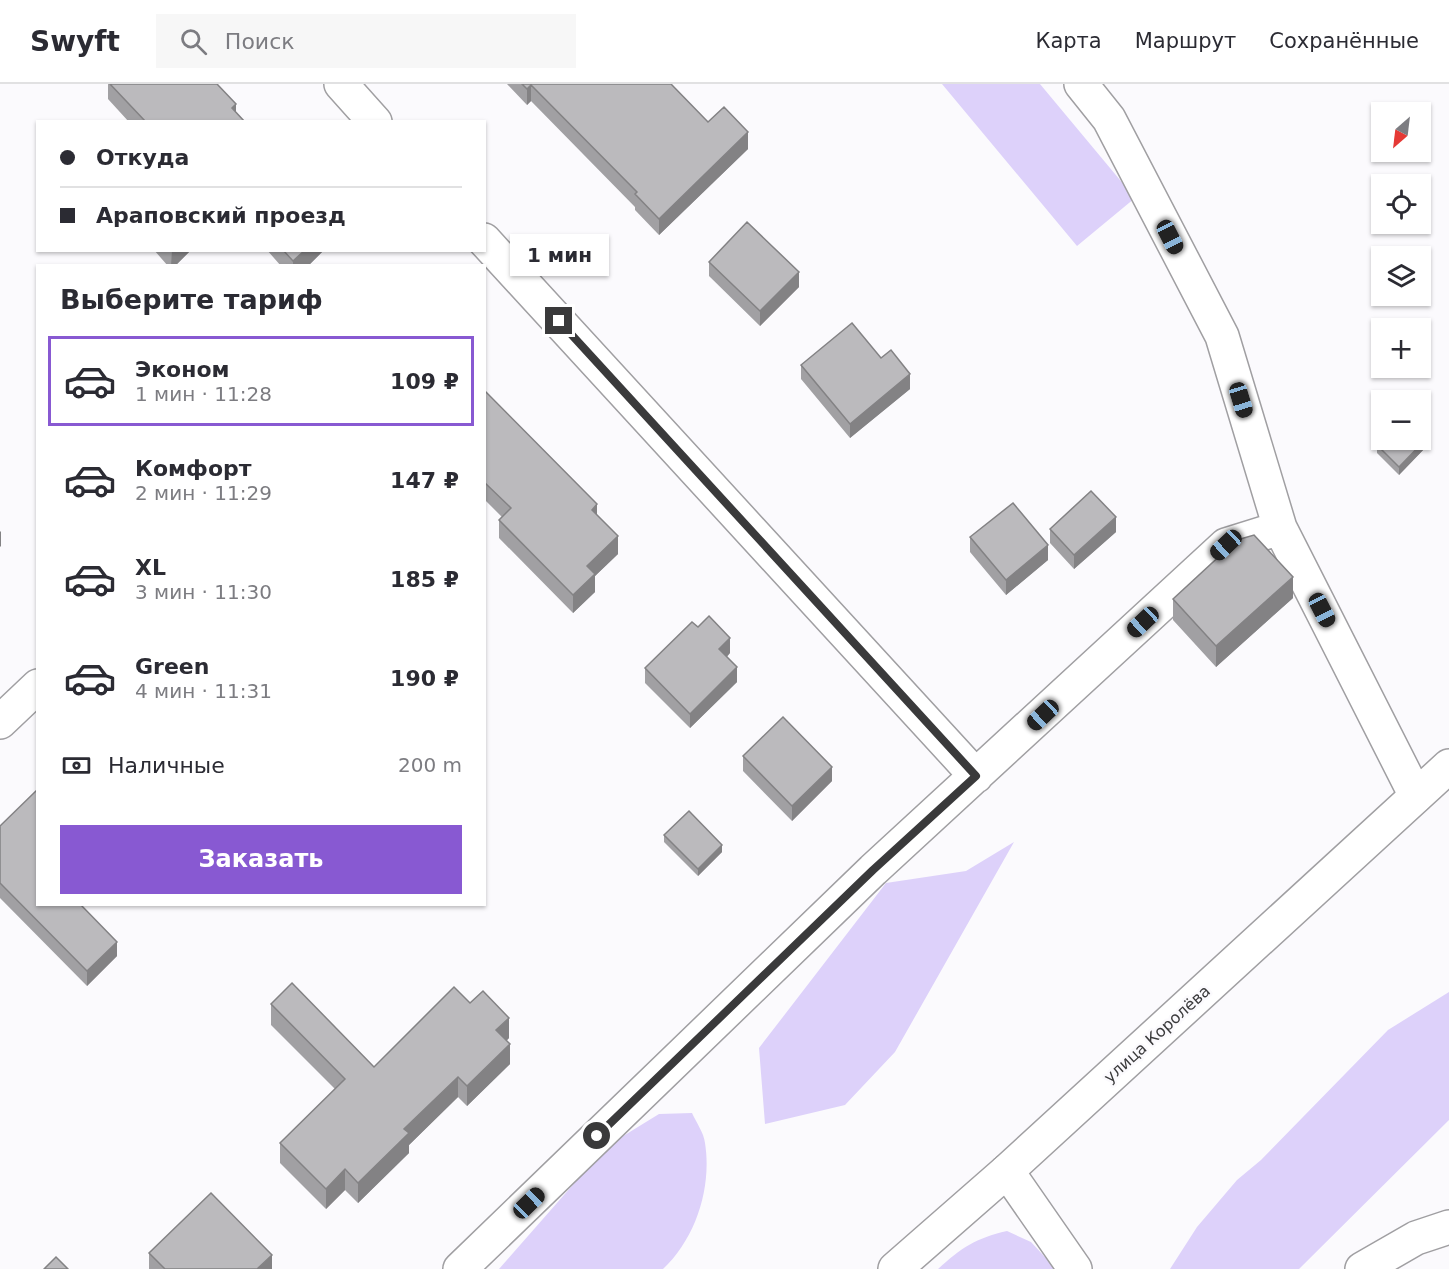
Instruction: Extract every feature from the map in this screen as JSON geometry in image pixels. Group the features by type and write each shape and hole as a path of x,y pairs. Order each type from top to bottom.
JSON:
{"street":[{"path":"341,84 373,120"},
{"path":"1081,84 1109,119 1221,336 1280,528 1416,796"},
{"path":"486,252 976,776"},
{"path":"460,1269 873,870 1226,545 1280,528"},
{"path":"0,722 36,688"},
{"name":"улица Королёва","path":"895,1269 1007,1171 1449,766"},
{"path":"1007,1171 1075,1269"},
{"path":"1362,1269 1416,1238 1449,1227"}],"shaded area":[{"path":"942,84 1040,84 1135,198 1077,246"},
{"path":"1014,842 895,1052 845,1105 765,1124 759,1048 886,883 966,871"},
{"path":"1449,992 1449,1120 1299,1269 1170,1269 1197,1227 1237,1180 1261,1160 1388,1030"},
{"path":"692,1113 702,1131 705,1143 707,1160 703,1194 693,1227 675,1256 663,1269 499,1269 607,1146 659,1114"},
{"path":"1007,1231 1031,1242 1056,1269 938,1269 970,1245 986,1237"}],"building":[{"path":"110,84 217,84 236,104 232,108 243,120 144,120"},
{"path":"522,84 671,84 708,122 724,107 748,132 659,219 635,194 637,192 531,85 527,89"},
{"path":"747,222 799,272 760,311 709,262"},
{"path":"285,252 303,252 293,261"},
{"path":"852,323 881,358 891,350 910,374 850,424 801,365"},
{"path":"486,392 597,504 592,510 618,536 587,566 595,574 573,595 499,520 511,508 486,484"},
{"path":"1382,450 1415,450 1399,467"},
{"path":"1091,491 1116,517 1074,555 1050,529"},
{"path":"1013,503 1048,545 1006,580 970,537"},
{"path":"1254,535 1293,577 1216,646 1173,599 1237,540"},
{"path":"709,616 730,638 719,649 737,667 690,714 645,668 692,622 698,627"},
{"path":"783,717 832,767 792,806 743,756"},
{"path":"36,791 36,906 82,906 117,942 87,971 0,883 0,826"},
{"path":"689,811 722,845 698,869 664,835"},
{"path":"292,983 374,1067 454,987 470,1003 483,991 509,1018 496,1030 510,1044 467,1086 458,1077 404,1129 409,1133 358,1183 345,1169 326,1189 280,1143 345,1079 271,1004"},
{"path":"211,1193 272,1255 257,1269 165,1269 149,1253"},
{"path":"56,1257 68,1269 44,1269"}],"route":[{"path":"559,321 976,776 873,870 597,1136"}]}
